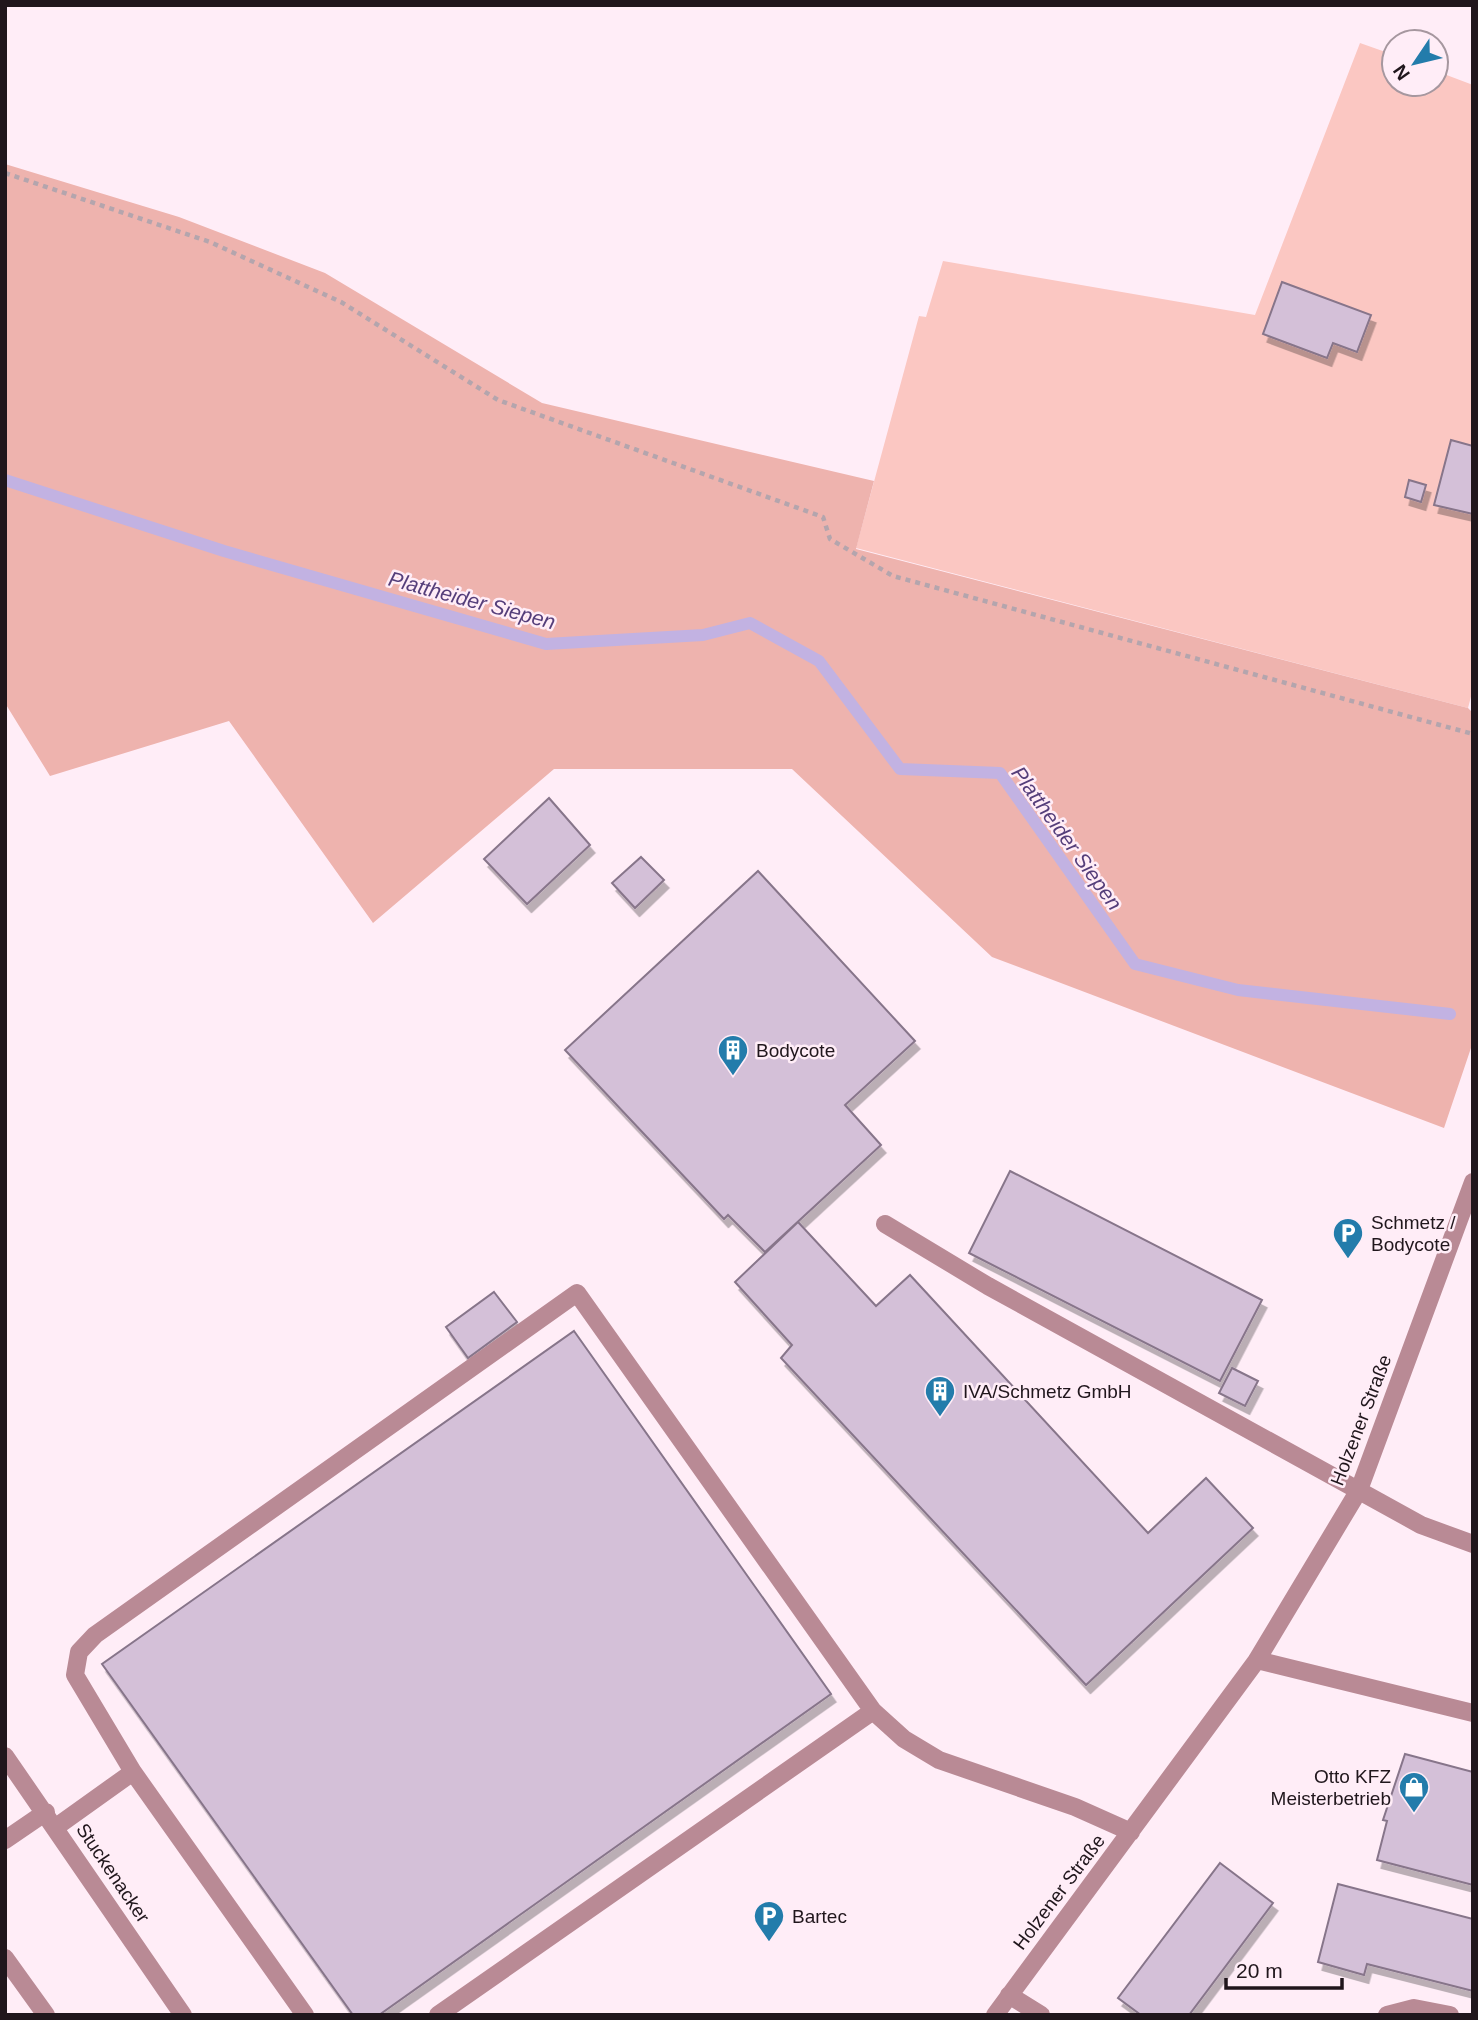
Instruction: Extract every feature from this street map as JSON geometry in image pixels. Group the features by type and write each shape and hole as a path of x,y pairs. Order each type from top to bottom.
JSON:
{"street":[{"name":"Holzener Straße","path":"995,2015 1257,1660 1359,1490 1473,1182"},
{"path":"885,1224 988,1286 1422,1525 1473,1544"},
{"path":"305,2015 133,1772 75,1675 79,1652 95,1635 577,1293 873,1711 904,1739 939,1760 1075,1807 1131,1832"},
{"path":"1257,1660 1473,1713"},
{"path":"438,2015 873,1711"},
{"name":"Stuckenacker","path":"5,1756 51,1819 183,2015"},
{"path":"5,1840 51,1819 133,1772"},
{"path":"5,1958 46,2015"},
{"path":"1009,1995 1041,2015"},
{"path":"1387,2015 1414,2008 1450,2015"}],"path":[{"path":"5,173 210,242 341,302 498,400 823,517 830,539 893,576 1473,734"}],"shaded area":[{"path":"1360,43 1380,50 1380,98 1450,98 1450,76 1473,85 1473,689 1468,708 856,548 919,316 926,317 943,261 1255,315"},
{"path":"5,164 179,217 325,273 542,403 874,481 856,549 1468,708 1473,713 1473,1042 1444,1128 992,957 792,769 554,769 373,923 229,721 50,776 5,703"}],"building":[{"path":"1282,282 1371,315 1357,352 1333,343 1327,358 1263,334"},
{"path":"1451,440 1473,446 1473,514 1434,505"},
{"path":"1409,480 1426,485 1421,502 1405,497"},
{"path":"549,798 590,845 527,904 484,859"},
{"path":"641,857 664,880 635,908 612,883"},
{"name":"Bodycote","path":"758,871 915,1041 845,1105 881,1145 765,1252 728,1215 724,1219 565,1050"},
{"name":"IVA/Schmetz GmbH","path":"1010,1171 1262,1300 1220,1381 969,1253"},
{"name":"IVA/Schmetz GmbH","path":"798,1222 876,1306 910,1275 1148,1533 1206,1478 1253,1528 1086,1685 781,1358 792,1345 735,1282"},
{"path":"494,1292 517,1322 468,1358 446,1327"},
{"path":"574,1331 831,1694 379,2015 353,2015 102,1664"},
{"path":"1232,1368 1258,1381 1245,1406 1219,1393"},
{"path":"1405,1754 1473,1772 1473,1885 1377,1860 1387,1821 1383,1820"},
{"path":"1220,1863 1273,1903 1189,2015 1141,2015 1118,1998"},
{"path":"1338,1884 1473,1919 1473,1991 1367,1964 1364,1975 1318,1962"}],"waterway":[{"name":"Plattheider Siepen","path":"5,480 224,551 546,644 703,635 750,623 819,661 900,769 1000,773 1135,964 1238,990 1450,1014"}],"place":[{"name":"Bodycote","path":"733,1077"},
{"name":"Schmetz / Bodycote","path":"1348,1260"},
{"name":"IVA/Schmetz GmbH","path":"940,1418"},
{"name":"Otto KFZ Meisterbetrieb","path":"1414,1814"},
{"name":"Bartec","path":"769,1943"}]}
